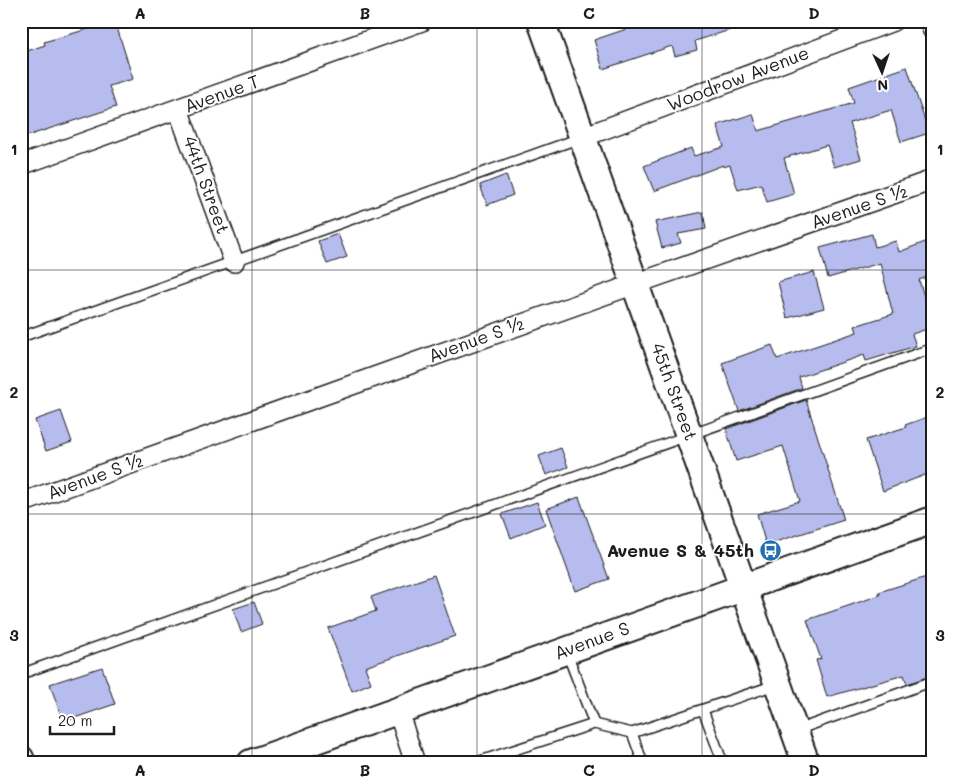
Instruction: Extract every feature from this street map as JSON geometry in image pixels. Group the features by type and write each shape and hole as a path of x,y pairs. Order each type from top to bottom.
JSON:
{"main road":[{"name":"45th Street","path":"541,21 806,763"},
{"name":"Avenue S","path":"251,763 933,520"}],"street":[{"name":"Avenue T","path":"21,165 422,21"},
{"name":"Woodrow Avenue","path":"583,138 893,21"},
{"path":"929,21 933,31"},
{"name":"44th Street","path":"178,109 234,262"},
{"name":"Avenue S ½","path":"21,504 635,284 933,180"},
{"path":"398,710 415,763"},
{"path":"21,758 23,763"}],"lane":[{"path":"21,338 583,138"},
{"path":"21,674 933,348"},
{"path":"566,650 594,724"},
{"path":"794,730 933,681"},
{"path":"474,763 594,724 632,733 778,684"},
{"path":"703,710 723,763"},
{"path":"632,733 643,763"}],"building":[{"path":"115,21 133,79 109,86 116,107 21,138 21,53 45,45 44,42"},
{"path":"650,21 746,21 746,25 695,41 697,50 675,56 672,46 603,69 594,40"},
{"path":"907,67 929,133 901,142 891,110 850,123 861,159 834,167 827,145 784,158 794,194 767,202 761,184 738,190 730,165 723,167 723,165 654,191 644,166 691,148 694,156 724,147 717,125 753,114 758,131 854,103 849,87"},
{"path":"506,175 513,195 487,205 480,185"},
{"path":"703,212 706,229 678,234 681,243 662,248 655,222"},
{"path":"338,234 347,257 327,264 318,241"},
{"path":"872,234 875,247 896,241 899,252 933,239 933,275 919,280 933,327 912,334 916,346 866,361 864,355 799,377 802,388 739,411 722,363 772,345 777,359 857,332 855,326 893,314 880,263 828,278 820,248"},
{"path":"814,272 824,308 787,318 778,282"},
{"path":"806,400 844,520 766,545 757,514 800,501 783,446 736,461 726,429"},
{"path":"61,411 72,442 46,451 35,420"},
{"path":"933,415 933,472 883,491 866,440 906,427 905,425"},
{"path":"561,448 568,467 546,475 539,456"},
{"path":"579,497 609,579 575,591 546,509"},
{"path":"537,502 545,524 511,538 502,514"},
{"path":"434,575 455,636 365,667 371,683 352,691 328,628 376,611 371,597"},
{"path":"933,575 933,675 907,684 904,675 827,697 816,660 821,659 807,620 880,595 879,592"},
{"path":"254,602 262,624 241,632 233,609"},
{"path":"102,667 115,704 63,722 50,684"}],"place":[{"name":"Avenue S & 45th","path":"770,551"}]}
